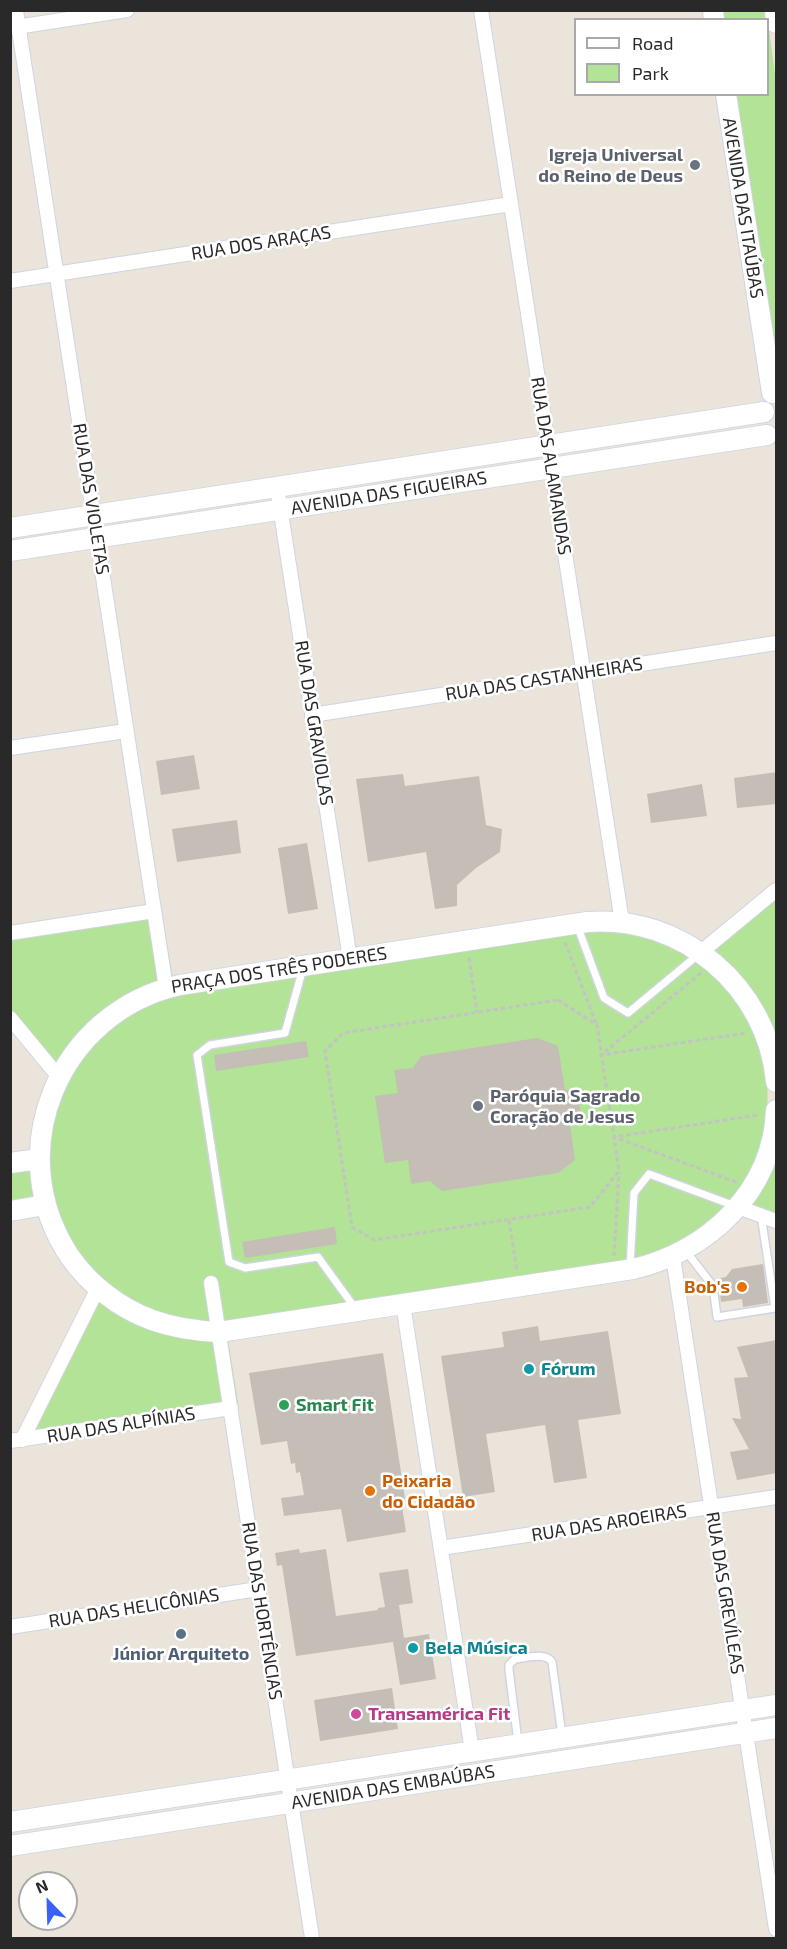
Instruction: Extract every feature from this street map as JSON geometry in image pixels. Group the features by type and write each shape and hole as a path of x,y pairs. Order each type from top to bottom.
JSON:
{"street":[{"name":"RUA DAS VIOLETAS","path":"16,10 14,28 56,274 166,988"},
{"path":"14,28 128,10"},
{"name":"RUA DAS ALAMANDAS","path":"481,10 622,922"},
{"path":"775,10 777,23"},
{"name":"AVENIDA DAS ITAÚBAS","path":"726,96 774,390"},
{"name":"RUA DOS ARAÇAS","path":"10,281 511,204"},
{"path":"764,412 767,400 774,390"},
{"name":"AVENIDA DAS FIGUEIRAS","path":"10,528 764,412 764,423 772,441 552,468 10,551"},
{"name":"RUA DAS GRAVIOLAS","path":"277,487 350,959"},
{"name":"RUA DAS CASTANHEIRAS","path":"312,715 777,643"},
{"path":"10,748 126,731"},
{"path":"708,957 777,890"},
{"path":"10,933 154,911"},
{"name":"PRAÇA DOS TRÊS PODERES","path":"776,1111 769,1150 752,1188 738,1207 711,1234 679,1254 650,1265 621,1271 219,1332 172,1327 150,1320 129,1310 98,1288 64,1248 53,1228 40,1184 39,1138 44,1115 58,1076 80,1044 105,1020 124,1006 144,996 166,988 568,925 598,921 644,926 666,934 708,957 739,987 752,1006 770,1041 777,1082"},
{"path":"10,1018 58,1076"},
{"path":"10,1163 39,1159"},
{"path":"10,1211 45,1205"},
{"path":"738,1207 777,1221"},
{"name":"RUA DAS GREVÍLEAS","path":"679,1254 712,1507 777,1929"},
{"name":"RUA DAS HORTÊNCIAS","path":"211,1283 312,1938"},
{"path":"16,1441 98,1288"},
{"path":"403,1304 472,1751"},
{"name":"RUA DAS ALPÍNIAS","path":"16,1441 231,1408"},
{"name":"RUA DAS AROEIRAS","path":"441,1548 777,1497"},
{"name":"RUA DAS HELICÔNIAS","path":"10,1627 258,1589"},
{"name":"AVENIDA DAS EMBAÚBAS","path":"10,1822 777,1705"},
{"name":"AVENIDA DAS EMBAÚBAS","path":"10,1846 777,1728"}],"lane":[{"path":"568,925 604,998 628,1013 708,957"},
{"path":"304,966 285,1033 210,1045 197,1055 229,1262 245,1269 318,1257 357,1311"},
{"path":"621,1271 634,1193 650,1174 738,1207"},
{"path":"679,1254 713,1286 717,1317 775,1308 761,1215"},
{"path":"518,1744 509,1670 509,1665 515,1659 544,1656 552,1662 562,1737"}],"path":[{"path":"568,925 597,1025 619,1171 621,1271"},
{"path":"466,941 477,1012"},
{"path":"601,1055 708,957"},
{"path":"597,1025 558,1000 342,1033 325,1051 352,1227 374,1240 590,1207 619,1171"},
{"path":"601,1055 770,1041"},
{"path":"614,1137 776,1111"},
{"path":"614,1137 752,1188"},
{"path":"509,1220 519,1286"}],"green space":[{"path":"722,11 766,11 767,18 723,18"},
{"path":"769,29 776,81 776,368 734,96 769,96"},
{"path":"776,897 776,1039 759,1001 734,969 713,950"},
{"path":"162,915 173,978 137,989 105,1009 78,1034 55,1064 11,1009 11,938"},
{"path":"621,931 673,947 703,964 737,1000 752,1026 762,1053 767,1082 767,1111 762,1140 752,1167 722,1212 683,1242 646,1257 232,1322 196,1322 154,1312 115,1291 84,1261 71,1243 53,1202 49,1182 48,1139 67,1078 94,1041 129,1013 169,996 583,932"},
{"path":"776,1154 776,1215 750,1206"},
{"path":"30,1169 35,1198 11,1202 11,1172"},
{"path":"98,1300 228,1340 238,1402 31,1433"}],"building":[{"path":"194,755 200,789 161,795 156,761"},
{"path":"777,772 777,804 737,808 734,778"},
{"path":"403,774 405,786 479,776 486,825 502,829 500,852 476,868 457,885 457,906 435,909 426,852 368,862 356,779"},
{"path":"702,784 707,816 651,823 647,794"},
{"path":"237,820 241,853 177,862 172,829"},
{"path":"307,843 318,909 288,914 278,848"},
{"name":"Paróquia Sagrado Coração de Jesus","path":"537,1038 558,1046 565,1090 577,1089 581,1116 569,1118 575,1160 558,1173 442,1191 430,1181 411,1184 408,1160 385,1163 375,1096 398,1093 394,1070 413,1068 421,1056"},
{"path":"306,1041 309,1057 216,1071 214,1055"},
{"path":"335,1227 337,1244 245,1258 242,1242"},
{"name":"Bob's","path":"763,1264 768,1303 743,1307 742,1299 721,1302 719,1285 715,1279 726,1277 732,1269"},
{"path":"538,1326 540,1341 608,1331 621,1414 578,1420 587,1478 554,1483 545,1425 486,1434 495,1492 463,1497 441,1356 504,1347 502,1332"},
{"path":"777,1340 777,1473 737,1480 730,1452 749,1449 732,1418 741,1419 734,1378 748,1377 737,1347"},
{"path":"383,1353 405,1499 401,1500 406,1532 347,1542 341,1509 284,1516 281,1498 304,1495 300,1472 296,1473 295,1463 291,1464 287,1441 261,1445 249,1373"},
{"path":"299,1549 300,1553 326,1549 336,1616 385,1607 379,1573 408,1569 413,1603 399,1605 404,1638 429,1634 436,1679 400,1685 393,1642 296,1656 282,1565 277,1566 275,1553"},
{"name":"Transamérica Fit","path":"392,1688 398,1729 320,1741 314,1700"}],"place":[{"name":"Igreja Universal do Reino de Deus","path":"695,165"},
{"name":"Paróquia Sagrado Coração de Jesus","path":"478,1106"},
{"name":"Bob's","path":"742,1287"},
{"name":"Fórum","path":"529,1369"},
{"name":"Smart Fit","path":"284,1405"},
{"name":"Peixaria do Cidadão","path":"370,1491"},
{"name":"Júnior Arquiteto","path":"181,1634"},
{"name":"Bela Música","path":"413,1648"},
{"name":"Transamérica Fit","path":"356,1714"}]}
